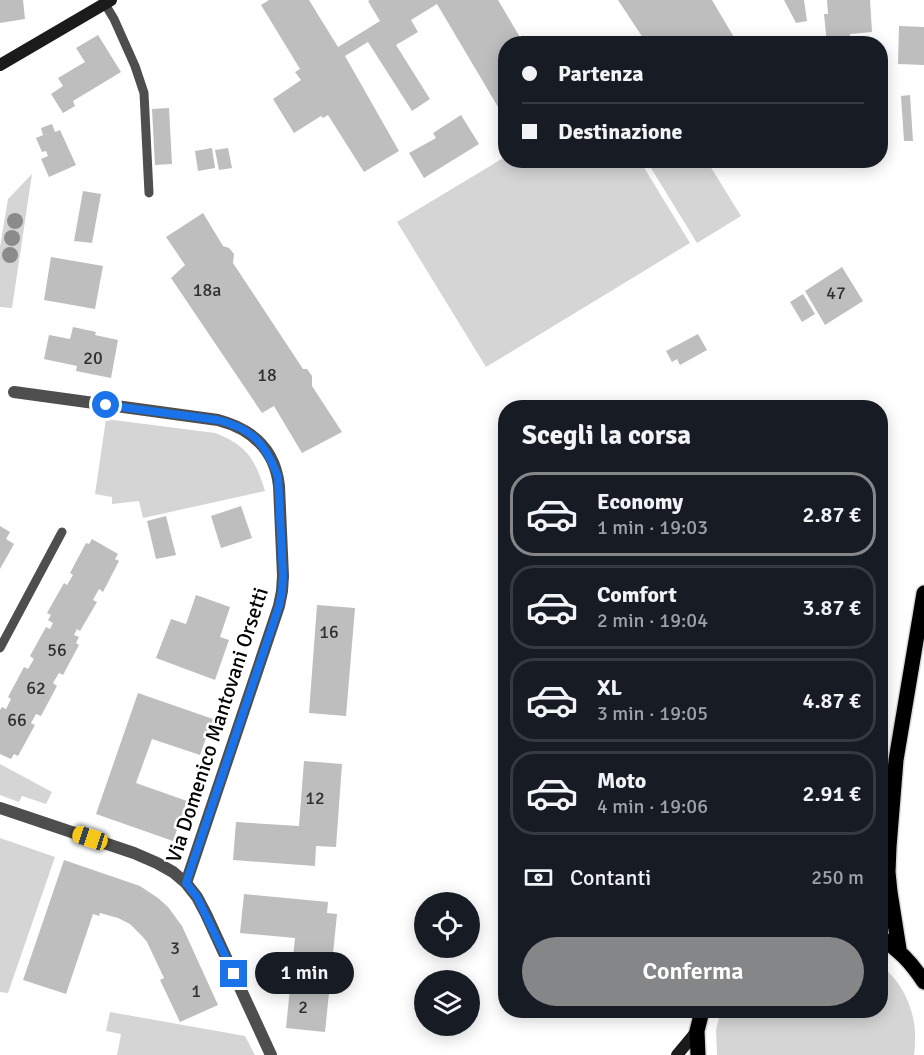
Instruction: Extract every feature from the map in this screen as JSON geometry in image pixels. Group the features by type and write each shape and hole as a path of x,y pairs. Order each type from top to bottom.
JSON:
{"main road":[{"path":"899,950 888,872 896,760 924,593"},
{"path":"888,784 896,760"},
{"path":"888,942 919,967 924,982"},
{"path":"698,1055 697,1031 700,1018"}],"street":[{"path":"0,65 108,2"},
{"name":"Via Domenico Mantovani Orsetti","path":"14,392 233,424 246,431 266,450 273,462 278,477 283,576 281,598 186,883"},
{"name":"Via Domenico Mantovani Orsetti","path":"0,808 134,853 173,872 186,883 206,914 271,1055"},
{"path":"677,1055 697,1031"}],"lane":[{"path":"108,2 144,93 149,193"},
{"path":"0,648 62,532"}],"shaded area":[{"path":"498,161 498,168 644,168 690,243 486,367 397,222"},
{"path":"651,168 711,168 741,216 697,243"},
{"path":"32,174 12,308 0,307 0,247 8,199"},
{"path":"106,419 215,433 242,448 253,462 265,491 143,518 139,501 112,504 112,497 95,494"},
{"path":"0,764 52,792 46,804 22,796 19,802 0,795"},
{"path":"0,838 55,857 8,993 0,992"},
{"path":"888,972 905,994 910,1005 915,1029 914,1055 717,1055 716,1030 719,1018 888,1018"},
{"path":"110,1012 245,1036 255,1055 117,1055 121,1034 106,1031"}],"building":[{"path":"0,0 23,0 25,19 0,23"},
{"path":"269,0 309,0 338,47 380,21 368,1 370,0 498,0 519,36 498,36 498,107 437,4 411,20 418,32 396,45 430,99 412,111 368,42 345,56 399,151 364,172 328,115 323,118 321,116 294,133 273,99 301,80 295,72 300,69 261,5"},
{"path":"618,0 712,0 733,36 642,36"},
{"path":"784,0 804,0 807,21 796,23"},
{"path":"827,0 870,0 872,32 850,34 850,36 826,36 824,14 828,14"},
{"path":"899,26 924,27 924,65 898,64"},
{"path":"98,35 121,72 73,101 75,106 63,113 51,94 63,86 58,78 85,62 76,48"},
{"path":"910,95 913,141 904,141 901,96"},
{"path":"169,108 172,164 155,165 152,109"},
{"path":"461,115 479,144 424,178 409,153 436,138 433,133"},
{"path":"52,124 55,132 60,130 76,165 49,177 41,159 48,156 46,151 42,152 36,138 43,135 41,128"},
{"path":"212,148 215,168 198,171 195,151"},
{"path":"228,148 232,168 219,170 215,150"},
{"path":"83,191 101,194 92,243 74,241"},
{"path":"203,213 223,246 229,248 234,254 233,263 303,369 307,369 312,376 312,386 342,432 302,453 274,406 262,413 171,278 185,265 166,237"},
{"path":"51,257 103,266 95,309 44,300"},
{"path":"842,267 863,301 825,325 805,291"},
{"path":"803,294 815,314 802,322 790,302"},
{"path":"73,327 118,340 111,378 76,371 77,366 44,359 49,335 70,339"},
{"path":"698,334 707,350 680,365 677,359 672,362 666,351"},
{"path":"241,506 252,538 221,548 211,516"},
{"path":"166,516 176,555 156,559 147,521"},
{"path":"0,526 10,532 6,539 14,544 0,569"},
{"path":"92,539 118,554 115,559 119,561 103,592 99,589 93,600 97,602 80,631 77,629 74,635 79,637 76,643 79,645 63,675 59,673 53,683 57,686 41,716 36,714 31,723 35,725 18,756 14,754 11,759 0,754 0,710 2,707 6,709 11,699 8,697 24,667 28,669 34,659 30,656 46,627 50,629 53,623 48,620 51,615 47,613 64,583 67,585 73,575 70,573 86,543 89,544"},
{"path":"196,595 230,607 220,637 229,640 215,680 156,658 171,619 186,624"},
{"path":"317,605 355,608 346,716 309,713"},
{"path":"138,693 213,719 200,755 152,739 136,783 187,801 173,841 96,814"},
{"path":"304,761 342,764 336,847 316,846 315,866 233,860 236,822 299,826"},
{"path":"64,860 140,886 168,907 182,926 218,1005 180,1022 160,980 164,978 147,942 130,924 100,913 99,916 93,914 66,994 23,980"},
{"path":"244,894 328,902 327,913 337,914 325,1032 286,1028 295,938 240,933"}],"route":[{"path":"106,405 233,424 246,431 266,450 278,477 283,576 279,606 186,883 206,914 234,974"}]}
